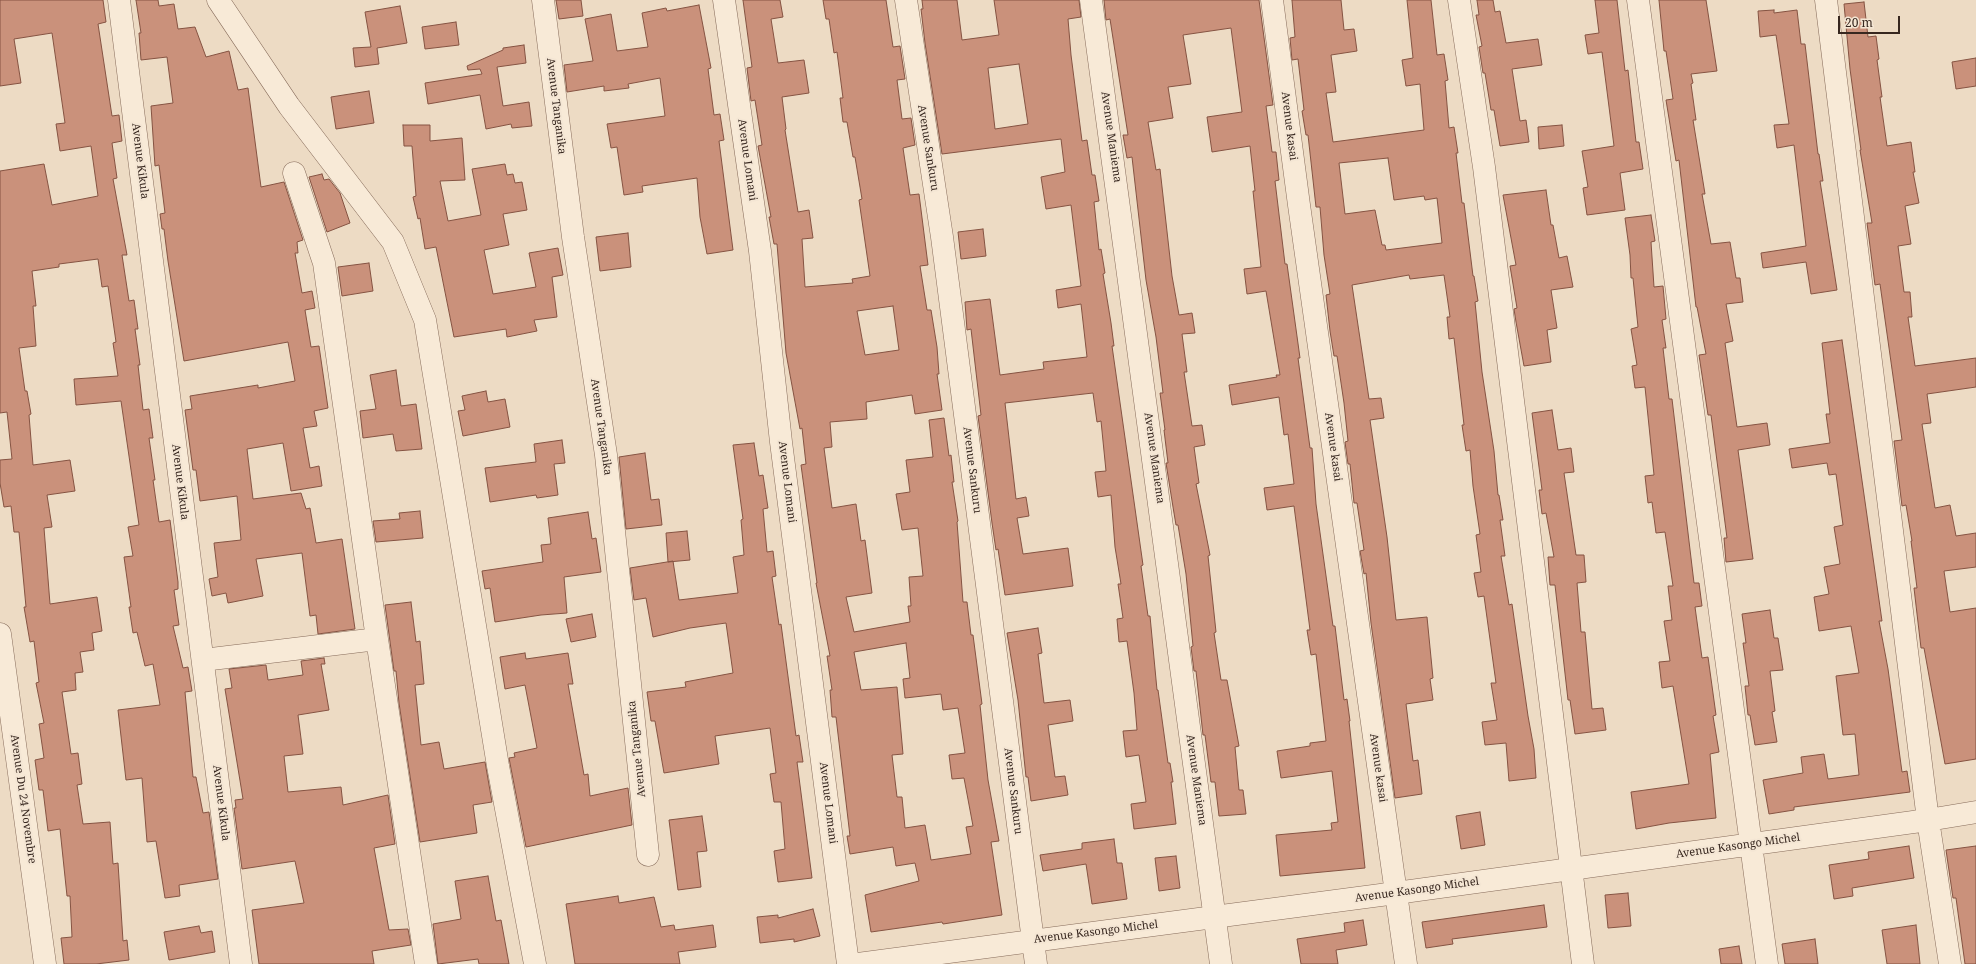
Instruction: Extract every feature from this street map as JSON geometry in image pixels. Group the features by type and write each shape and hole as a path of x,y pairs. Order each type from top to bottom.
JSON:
{"street":[{"name":"Avenue Kikula","path":"120,0 241,964"},
{"path":"218,0 289,106 393,242 425,320 498,766 535,964"},
{"name":"Avenue Tanganika","path":"543,0 573,237 606,455 648,855"},
{"name":"Avenue Lomani","path":"724,0 760,251 782,442 848,964"},
{"name":"Avenue Sankuru","path":"906,0 942,237 1036,964"},
{"name":"Avenue Maniema","path":"1092,0 1123,222 1221,964"},
{"name":"Avenue kasai","path":"1272,0 1299,205 1406,964"},
{"path":"1459,0 1484,167 1583,964"},
{"path":"1638,0 1767,964"},
{"path":"1826,0 1928,820 1950,964"},
{"path":"294,173 324,262 377,639 426,964"},
{"name":"Avenue Du 24 Novembre","path":"0,634 45,964"},
{"path":"203,660 377,639"},
{"name":"Avenue Kasongo Michel","path":"858,964 1396,893 1928,820 1976,812"}],"building":[{"path":"0,0 103,0 106,22 98,24 112,116 119,115 122,141 112,143 117,178 113,179 127,255 122,255 129,301 134,300 138,329 135,329 140,365 138,365 143,410 149,409 153,438 149,438 159,522 170,520 178,582 178,589 174,590 179,625 173,626 183,668 188,667 192,691 185,692 193,777 196,777 203,813 209,812 218,879 179,885 180,896 165,898 156,841 147,842 142,778 126,780 118,710 160,705 153,664 145,666 137,632 133,633 129,607 131,607 124,557 133,556 128,527 139,525 121,401 76,405 74,379 118,376 113,343 116,342 108,286 102,287 98,259 59,264 59,267 32,271 36,306 33,306 36,346 19,348 25,391 27,391 31,414 29,415 33,465 70,460 75,491 47,495 52,527 44,528 50,604 97,597 102,631 92,633 94,650 80,652 83,672 75,673 76,690 62,692 71,754 78,753 82,784 77,785 83,824 110,822 113,864 118,863 123,941 127,940 129,960 96,964 64,964 61,938 72,937 70,896 67,896 60,829 48,831 43,790 39,790 35,760 44,758 39,724 44,723 36,683 39,682 34,641 30,642 24,607 26,607 19,532 14,532 11,506 4,507 0,483 0,460 12,459 7,412 0,413 0,171 44,164 52,205 98,196 91,146 60,151 56,124 65,123 52,33 14,39 21,83 0,86"},
{"path":"136,0 158,0 159,6 174,4 178,29 195,27 206,57 229,51 238,90 248,88 261,187 284,182 303,240 297,242 298,253 295,253 302,293 312,291 315,308 305,310 311,347 319,346 328,408 314,411 317,426 303,428 310,468 319,466 322,486 291,491 283,443 247,449 253,499 301,493 306,509 310,508 316,543 342,539 355,629 318,634 316,615 310,616 302,553 256,559 263,596 228,603 226,593 212,596 209,579 218,577 214,543 241,540 237,496 200,501 196,470 193,470 185,410 192,409 190,396 258,385 258,388 295,381 288,342 184,361 164,229 162,229 160,214 165,213 159,165 155,166 151,106 173,103 167,57 141,60 139,33 141,33"},
{"path":"556,0 581,0 583,16 559,19"},
{"path":"743,0 780,0 783,17 771,19 778,63 804,60 809,93 782,97 785,130 798,212 809,210 813,238 802,239 805,287 853,283 852,279 870,276 859,200 862,199 855,157 853,157 847,122 843,122 840,98 843,98 837,52 834,53 829,19 826,19 823,0 886,0 893,47 900,46 905,79 897,80 902,119 911,118 915,145 903,148 910,195 919,194 928,265 920,266 927,310 931,310 937,347 939,374 937,374 942,410 915,414 912,395 866,402 867,419 830,422 832,447 824,448 832,508 856,504 861,541 865,540 872,593 846,597 854,632 910,622 908,606 911,606 909,577 923,576 918,528 902,530 896,494 910,492 906,460 933,457 929,420 944,418 949,456 951,455 954,482 952,482 958,521 963,602 967,602 971,635 973,635 982,704 980,705 988,780 999,841 991,842 1002,915 943,924 942,922 871,932 865,895 919,881 915,863 896,866 893,847 850,854 847,836 850,836 836,717 832,717 830,690 832,690 827,656 830,656 816,583 801,465 806,464 802,428 800,429 786,353 777,244 774,244 769,217 771,217 758,146 762,145 755,100 751,101 747,68 752,67","holes":["893,306 899,350 865,355 857,311","906,643 910,678 903,679 905,698 941,694 943,710 958,708 965,753 949,755 952,779 964,778 973,826 966,827 971,854 931,860 925,825 905,828 902,797 897,797 892,755 903,754 897,687 861,690 854,652"]},
{"path":"922,0 957,0 962,40 999,35 994,0 1079,0 1081,17 1068,19 1071,55 1082,141 1087,140 1092,175 1095,175 1099,201 1094,202 1099,250 1101,249 1105,273 1103,274 1114,346 1112,346 1143,565 1141,566 1148,616 1150,616 1157,690 1168,763 1170,763 1173,782 1171,782 1176,824 1134,829 1131,804 1146,802 1139,755 1126,757 1123,731 1137,730 1134,693 1127,641 1119,642 1117,619 1123,618 1118,584 1121,584 1115,547 1111,495 1098,497 1095,472 1106,471 1101,421 1097,422 1093,393 1005,403 1016,499 1026,497 1029,516 1017,518 1023,554 1068,548 1073,586 1005,595 998,549 996,550 992,523 978,416 981,415 971,329 967,330 965,302 990,299 1000,375 1044,369 1043,362 1087,357 1081,304 1058,308 1056,290 1081,286 1071,205 1046,209 1041,177 1065,172 1061,139 942,154 925,43 921,9 923,9","holes":["1019,64 1028,124 995,129 988,68"]},
{"path":"1104,0 1259,0 1273,105 1266,106 1272,152 1276,152 1279,180 1275,181 1285,264 1287,264 1300,358 1298,358 1310,448 1312,448 1316,504 1333,626 1335,626 1344,700 1347,699 1350,721 1365,868 1280,876 1276,835 1332,830 1331,823 1338,822 1332,771 1281,778 1277,751 1310,746 1310,743 1326,741 1316,654 1311,655 1307,630 1310,630 1294,506 1267,510 1264,488 1294,484 1288,434 1284,435 1279,397 1232,405 1229,385 1277,377 1276,375 1280,375 1266,291 1247,294 1244,269 1261,267 1250,146 1212,152 1207,117 1242,112 1231,28 1183,35 1191,84 1168,87 1173,118 1148,122 1156,170 1160,169 1172,276 1179,315 1192,313 1195,333 1182,334 1187,372 1184,372 1192,426 1202,425 1205,445 1194,447 1199,483 1196,484 1210,555 1208,556 1216,632 1214,633 1221,680 1227,680 1239,746 1235,747 1239,790 1243,790 1246,814 1219,816 1215,782 1211,782 1205,735 1203,735 1196,671 1194,671 1191,647 1193,646 1186,574 1166,463 1168,463 1160,393 1163,393 1156,337 1146,280 1132,157 1127,158 1123,135 1128,135 1110,19 1106,20"},
{"path":"1292,0 1341,0 1344,30 1354,29 1357,51 1331,55 1336,92 1326,93 1333,142 1424,130 1420,84 1406,86 1402,60 1413,58 1407,0 1431,0 1437,55 1444,54 1448,80 1445,81 1449,128 1454,127 1458,153 1456,153 1462,203 1464,203 1473,276 1478,301 1475,302 1482,372 1494,451 1498,495 1503,520 1500,520 1505,556 1501,556 1509,605 1512,604 1534,749 1536,778 1509,781 1506,743 1485,745 1482,722 1497,720 1491,683 1496,683 1484,596 1478,597 1474,573 1481,572 1476,535 1480,534 1473,486 1470,450 1466,451 1462,425 1464,425 1454,338 1449,339 1447,317 1450,317 1444,275 1410,279 1409,275 1352,285 1369,399 1381,398 1384,418 1370,420 1387,537 1396,620 1427,617 1433,678 1430,679 1433,700 1406,704 1413,761 1418,760 1422,794 1395,798 1371,623 1366,573 1364,574 1360,551 1364,550 1357,503 1354,503 1350,464 1348,464 1345,442 1348,441 1344,403 1337,356 1334,356 1330,331 1326,295 1330,294 1324,255 1320,207 1316,207 1308,135 1306,135 1302,111 1304,110 1298,59 1292,60 1290,38 1295,37","holes":["1388,158 1394,200 1424,196 1425,200 1437,198 1442,243 1386,250 1385,245 1382,245 1375,210 1345,214 1339,163"]},
{"path":"1477,0 1493,0 1495,12 1500,11 1506,43 1538,39 1542,65 1512,69 1520,121 1526,120 1529,142 1500,146 1494,110 1491,110 1485,73 1483,73 1479,47 1482,46 1476,15 1479,15"},
{"path":"1595,0 1617,0 1625,71 1628,70 1636,142 1639,142 1643,169 1620,173 1625,210 1587,215 1583,188 1588,187 1582,151 1614,146 1602,52 1588,54 1585,35 1599,33"},
{"path":"1659,0 1706,0 1717,71 1691,74 1696,120 1693,120 1705,194 1702,194 1711,244 1730,242 1736,278 1740,278 1743,302 1726,304 1733,341 1725,343 1737,427 1767,423 1770,445 1738,450 1753,559 1726,562 1724,538 1727,538 1711,415 1708,415 1699,355 1706,354 1696,307 1679,160 1676,161 1666,100 1673,99 1666,51 1664,51"},
{"path":"1864,2 1868,37 1876,36 1879,59 1877,60 1882,97 1880,97 1887,146 1911,142 1915,172 1913,172 1919,203 1905,206 1911,244 1898,246 1904,292 1910,292 1912,317 1908,317 1915,366 1976,358 1976,387 1927,394 1931,423 1922,424 1935,508 1950,505 1956,536 1976,533 1976,567 1944,571 1950,612 1976,608 1976,759 1945,764 1924,648 1921,648 1914,588 1917,588 1912,541 1906,505 1902,506 1894,441 1902,440 1880,284 1875,285 1867,223 1872,223 1860,150 1850,69 1844,4"},
{"path":"699,5 711,68 708,69 714,115 720,114 724,140 719,141 733,250 707,254 700,217 697,178 642,186 643,192 624,195 617,147 611,148 607,124 665,116 660,78 628,84 629,88 604,91 604,86 567,92 564,65 593,61 585,19 611,14 617,51 648,47 642,13 666,8 667,11"},
{"path":"400,6 407,43 377,48 379,64 355,67 353,48 371,47 365,12"},
{"path":"1774,10 1774,13 1797,10 1801,44 1805,44 1818,154 1823,181 1820,181 1837,290 1811,294 1806,262 1763,268 1761,253 1806,246 1794,145 1777,148 1774,125 1789,124 1776,35 1760,37 1758,11"},
{"path":"456,22 459,45 425,49 422,27"},
{"path":"524,45 526,63 497,67 503,106 529,102 532,126 512,128 511,124 486,129 480,95 428,104 425,83 482,74 480,69 468,70 467,66 503,50 503,48"},
{"path":"1976,58 1976,86 1956,89 1952,62"},
{"path":"369,91 374,123 336,129 331,97"},
{"path":"403,125 430,125 430,141 462,138 465,180 440,181 448,221 481,215 472,169 505,164 507,175 513,174 515,183 522,182 527,210 503,214 509,245 484,250 493,294 536,287 529,253 558,248 563,275 552,277 557,317 534,320 537,331 507,337 506,329 454,337 436,247 425,249 420,218 418,219 413,197 416,196 412,146 404,146"},
{"path":"1562,125 1564,146 1539,149 1538,127"},
{"path":"322,174 324,180 329,179 340,193 350,223 327,232 309,177"},
{"path":"1546,190 1551,225 1553,225 1559,258 1567,256 1573,287 1551,290 1557,328 1547,330 1551,362 1524,366 1514,309 1517,308 1510,266 1516,265 1503,195"},
{"path":"1651,215 1655,241 1651,242 1654,287 1663,286 1666,319 1662,320 1666,348 1663,348 1669,399 1672,399 1694,583 1699,583 1702,606 1695,607 1702,658 1708,657 1716,715 1713,716 1719,752 1710,754 1716,818 1669,823 1636,829 1631,792 1689,784 1673,686 1662,688 1659,662 1670,661 1664,621 1672,620 1668,586 1673,586 1665,532 1656,533 1652,502 1648,503 1645,476 1654,475 1645,387 1635,388 1632,366 1637,365 1631,329 1638,327 1625,218"},
{"path":"983,229 986,256 961,259 958,232"},
{"path":"628,233 631,267 600,271 596,237"},
{"path":"369,263 373,291 342,296 338,267"},
{"path":"1842,340 1882,621 1879,621 1888,669 1902,772 1907,771 1910,792 1794,807 1794,810 1769,814 1763,780 1803,773 1801,757 1824,754 1828,779 1859,775 1855,734 1843,735 1836,676 1859,673 1851,626 1819,631 1814,597 1829,594 1824,567 1840,564 1834,527 1843,525 1836,474 1829,475 1827,463 1792,468 1789,449 1830,443 1826,414 1830,414 1822,343"},
{"path":"396,370 401,406 416,404 422,449 396,451 393,434 363,438 360,411 376,409 370,375"},
{"path":"486,391 488,402 505,399 510,427 463,436 458,411 465,410 462,396"},
{"path":"1552,410 1558,450 1571,448 1574,472 1564,473 1576,555 1584,555 1586,582 1577,583 1581,632 1585,632 1592,709 1603,708 1606,730 1575,734 1570,700 1568,700 1555,585 1550,585 1548,557 1554,557 1546,513 1542,514 1539,490 1542,490 1532,413"},
{"path":"562,440 565,463 554,464 558,495 537,498 536,495 490,502 485,468 536,462 534,444"},
{"path":"754,443 759,476 763,475 768,508 763,509 767,552 773,551 776,576 772,577 779,625 781,624 796,736 799,735 803,762 797,762 812,878 778,882 774,851 785,849 781,802 774,802 770,774 776,773 770,728 715,736 719,764 664,773 655,721 651,721 647,692 686,687 685,682 733,673 726,623 690,628 653,637 646,598 634,600 630,568 673,561 679,600 738,593 733,557 744,555 741,520 743,519 733,445"},
{"path":"645,453 651,500 659,499 662,525 626,529 619,457"},
{"path":"420,511 423,538 376,542 373,521 400,519 399,513"},
{"path":"588,512 592,539 596,538 601,572 564,577 567,613 541,615 495,622 490,588 485,589 482,571 543,562 541,545 551,544 548,518"},
{"path":"687,531 690,560 668,562 666,533"},
{"path":"411,602 416,642 420,641 424,684 415,685 421,745 439,742 444,769 485,762 492,802 473,805 477,833 420,842 399,703 396,671 394,671 385,605"},
{"path":"1770,610 1774,638 1778,638 1783,670 1770,671 1775,711 1772,712 1777,742 1755,745 1750,715 1748,715 1745,686 1749,686 1743,643 1746,643 1742,614"},
{"path":"592,614 596,637 571,642 566,619"},
{"path":"1038,628 1042,653 1038,654 1044,703 1070,700 1073,721 1048,725 1055,777 1065,776 1068,795 1031,801 1028,777 1026,777 1018,700 1007,633"},
{"path":"525,653 526,659 568,653 573,684 568,684 584,775 588,774 590,796 628,788 632,825 526,847 509,758 515,757 514,753 537,748 525,685 505,689 500,657"},
{"path":"324,658 325,664 321,664 329,710 298,715 303,754 284,756 288,792 341,787 343,805 388,795 395,844 374,848 389,930 408,929 411,945 372,951 374,964 259,964 252,910 304,903 295,861 242,869 234,808 236,808 235,800 243,799 225,689 232,688 229,669 266,665 268,680 303,675 301,661"},
{"path":"1480,812 1485,845 1461,849 1456,816"},
{"path":"702,816 707,851 697,852 701,887 678,890 669,820"},
{"path":"1114,839 1117,863 1122,863 1127,899 1092,904 1086,864 1043,871 1040,855 1082,849 1082,843"},
{"path":"1909,846 1914,878 1852,888 1853,896 1834,899 1829,865 1869,859 1868,852"},
{"path":"1976,846 1976,964 1965,964 1956,898 1953,898 1946,850"},
{"path":"1176,856 1180,888 1159,891 1155,858"},
{"path":"488,876 496,921 501,920 509,964 479,964 478,959 438,964 433,924 461,919 455,881"},
{"path":"1628,893 1631,926 1608,928 1605,895"},
{"path":"618,896 619,903 654,897 661,927 674,925 675,930 713,925 716,947 678,952 680,964 575,964 566,904"},
{"path":"1544,905 1547,927 1452,939 1453,944 1426,948 1422,922"},
{"path":"813,909 820,936 794,942 794,939 760,943 757,917 778,915 778,918"},
{"path":"1363,920 1367,945 1336,950 1338,964 1301,964 1297,939 1345,932 1344,923"},
{"path":"1916,925 1920,964 1887,964 1882,930"},
{"path":"199,926 201,933 212,931 215,952 169,960 164,932"},
{"path":"1815,939 1818,964 1785,964 1782,944"},
{"path":"1739,946 1742,964 1721,964 1719,949"}]}
